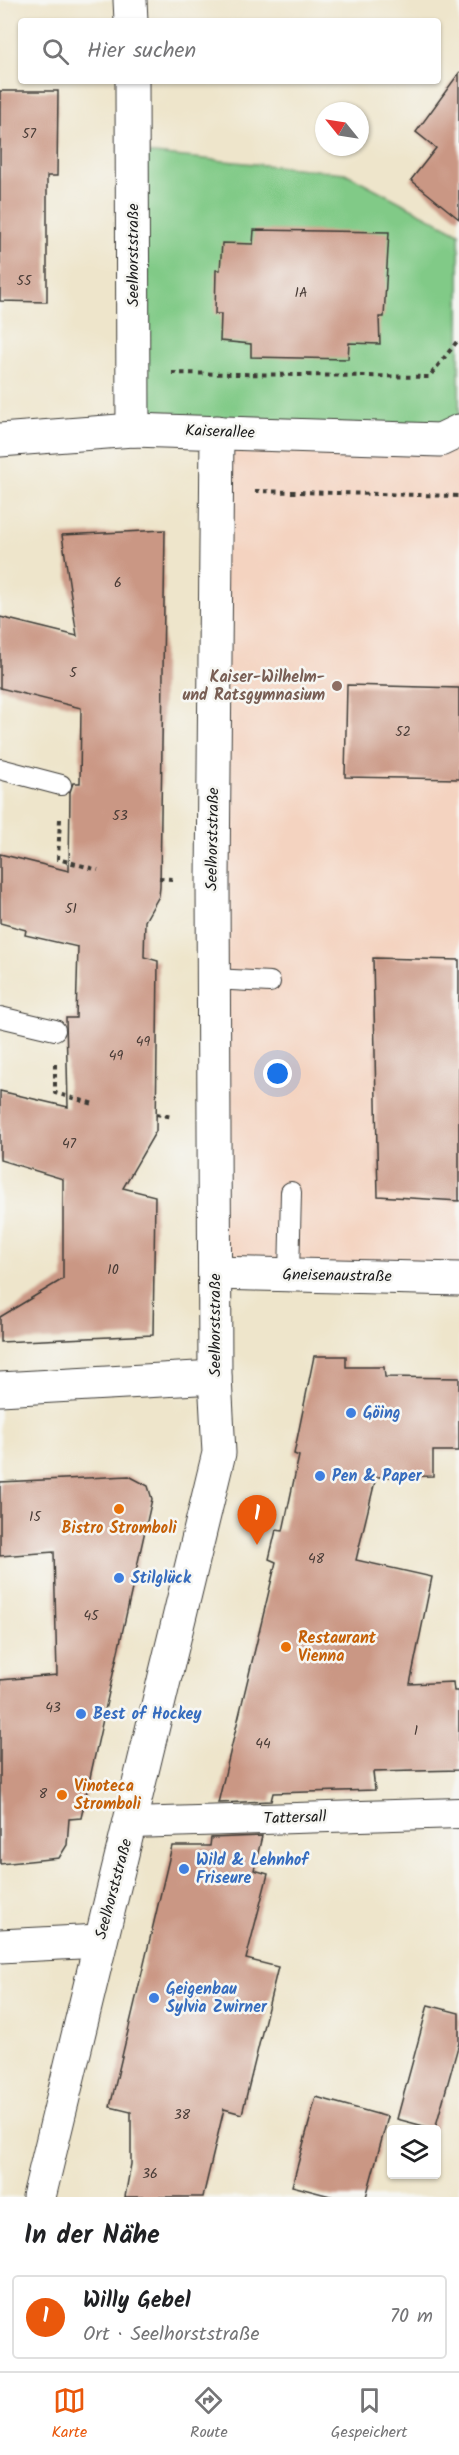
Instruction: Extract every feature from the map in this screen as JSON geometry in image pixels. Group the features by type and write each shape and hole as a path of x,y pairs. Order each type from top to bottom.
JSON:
{"street":[{"path":"130,0 131,18"},
{"name":"Seelhorststraße","path":"132,84 133,430"},
{"name":"Kaiserallee","path":"0,440 133,430 449,435"},
{"name":"Seelhorststraße","path":"39,2197 219,1454 215,1377 213,979 219,490 217,432"},
{"name":"Gneisenaustraße","path":"215,1273 459,1279"},
{"path":"0,1389 215,1377"},
{"name":"Tattersall","path":"131,1823 459,1813"},
{"path":"0,1946 100,1941"}],"lane":[{"path":"0,769 61,785"},
{"path":"213,979 270,982"},
{"path":"0,1017 55,1030"},
{"path":"290,1275 291,1192"}],"path":[{"path":"133,372 429,377 459,339"},
{"path":"219,490 459,496"},
{"path":"61,785 58,859 98,870"},
{"path":"55,1030 55,1093 94,1104"}],"shaded area":[{"name":"Kaiser-Wilhelm- und Ratsgymnasium","path":"459,431 459,1279 215,1273 217,432"}],"green space":[{"path":"134,152 345,173 459,233 459,431 133,430"}],"building":[{"path":"459,73 459,219 411,180 436,148 416,132"},
{"path":"0,91 58,91 57,176 47,176 47,302 0,301"},
{"path":"254,230 389,232 384,317 379,317 380,344 349,343 348,359 251,357 251,344 220,341 221,314 215,314 216,270 220,270 222,243 253,244"},
{"path":"165,530 160,887 159,896 145,921 144,957 158,961 156,1131 123,1188 155,1196 153,1335 0,1342 0,1317 63,1279 63,1179 0,1160 0,1091 68,1107 66,1018 76,1018 78,947 25,935 26,930 0,923 0,854 69,871 70,792 73,783 80,783 81,708 0,688 0,617 77,636 62,535"},
{"path":"347,685 459,688 459,779 345,777"},
{"path":"373,958 459,960 459,1201 378,1196"},
{"path":"314,1356 346,1356 346,1367 384,1367 385,1377 459,1378 459,1451 433,1451 433,1476 376,1477 356,1560 432,1577 410,1684 453,1682 454,1691 459,1691 459,1770 373,1772 375,1790 273,1793 271,1801 218,1803 276,1562 269,1559 276,1530 283,1531 299,1456 294,1454"},
{"path":"129,1476 148,1486 152,1499 81,1818 69,1819 67,1845 59,1858 0,1864 0,1680 57,1675 54,1552 0,1556 0,1482"},
{"path":"262,1836 254,1870 268,1874 246,1959 278,1967 242,2114 224,2109 203,2197 125,2197 131,2164 131,2112 110,2107 172,1846 210,1846 211,1838"},
{"path":"428,2005 459,2013 459,2043 436,2125 420,2125 397,2119"},
{"path":"316,2097 388,2117 366,2197 334,2197 292,2186"}],"place":[{"name":"Kaiser-Wilhelm- und Ratsgymnasium","path":"337,686"},
{"name":"Göing","path":"351,1413"},
{"name":"Pen & Paper","path":"320,1476"},
{"name":"Bistro Stromboli","path":"119,1509"},
{"name":"Willy Gebel","path":"257,1545"},
{"name":"Stilglück","path":"119,1578"},
{"name":"Restaurant Vienna","path":"286,1647"},
{"name":"Best of Hockey","path":"81,1714"},
{"name":"Vinoteca Stromboli","path":"62,1795"},
{"name":"Wild & Lehnhof Friseure","path":"184,1869"},
{"name":"Geigenbau Sylvia Zwirner","path":"154,1998"}]}
